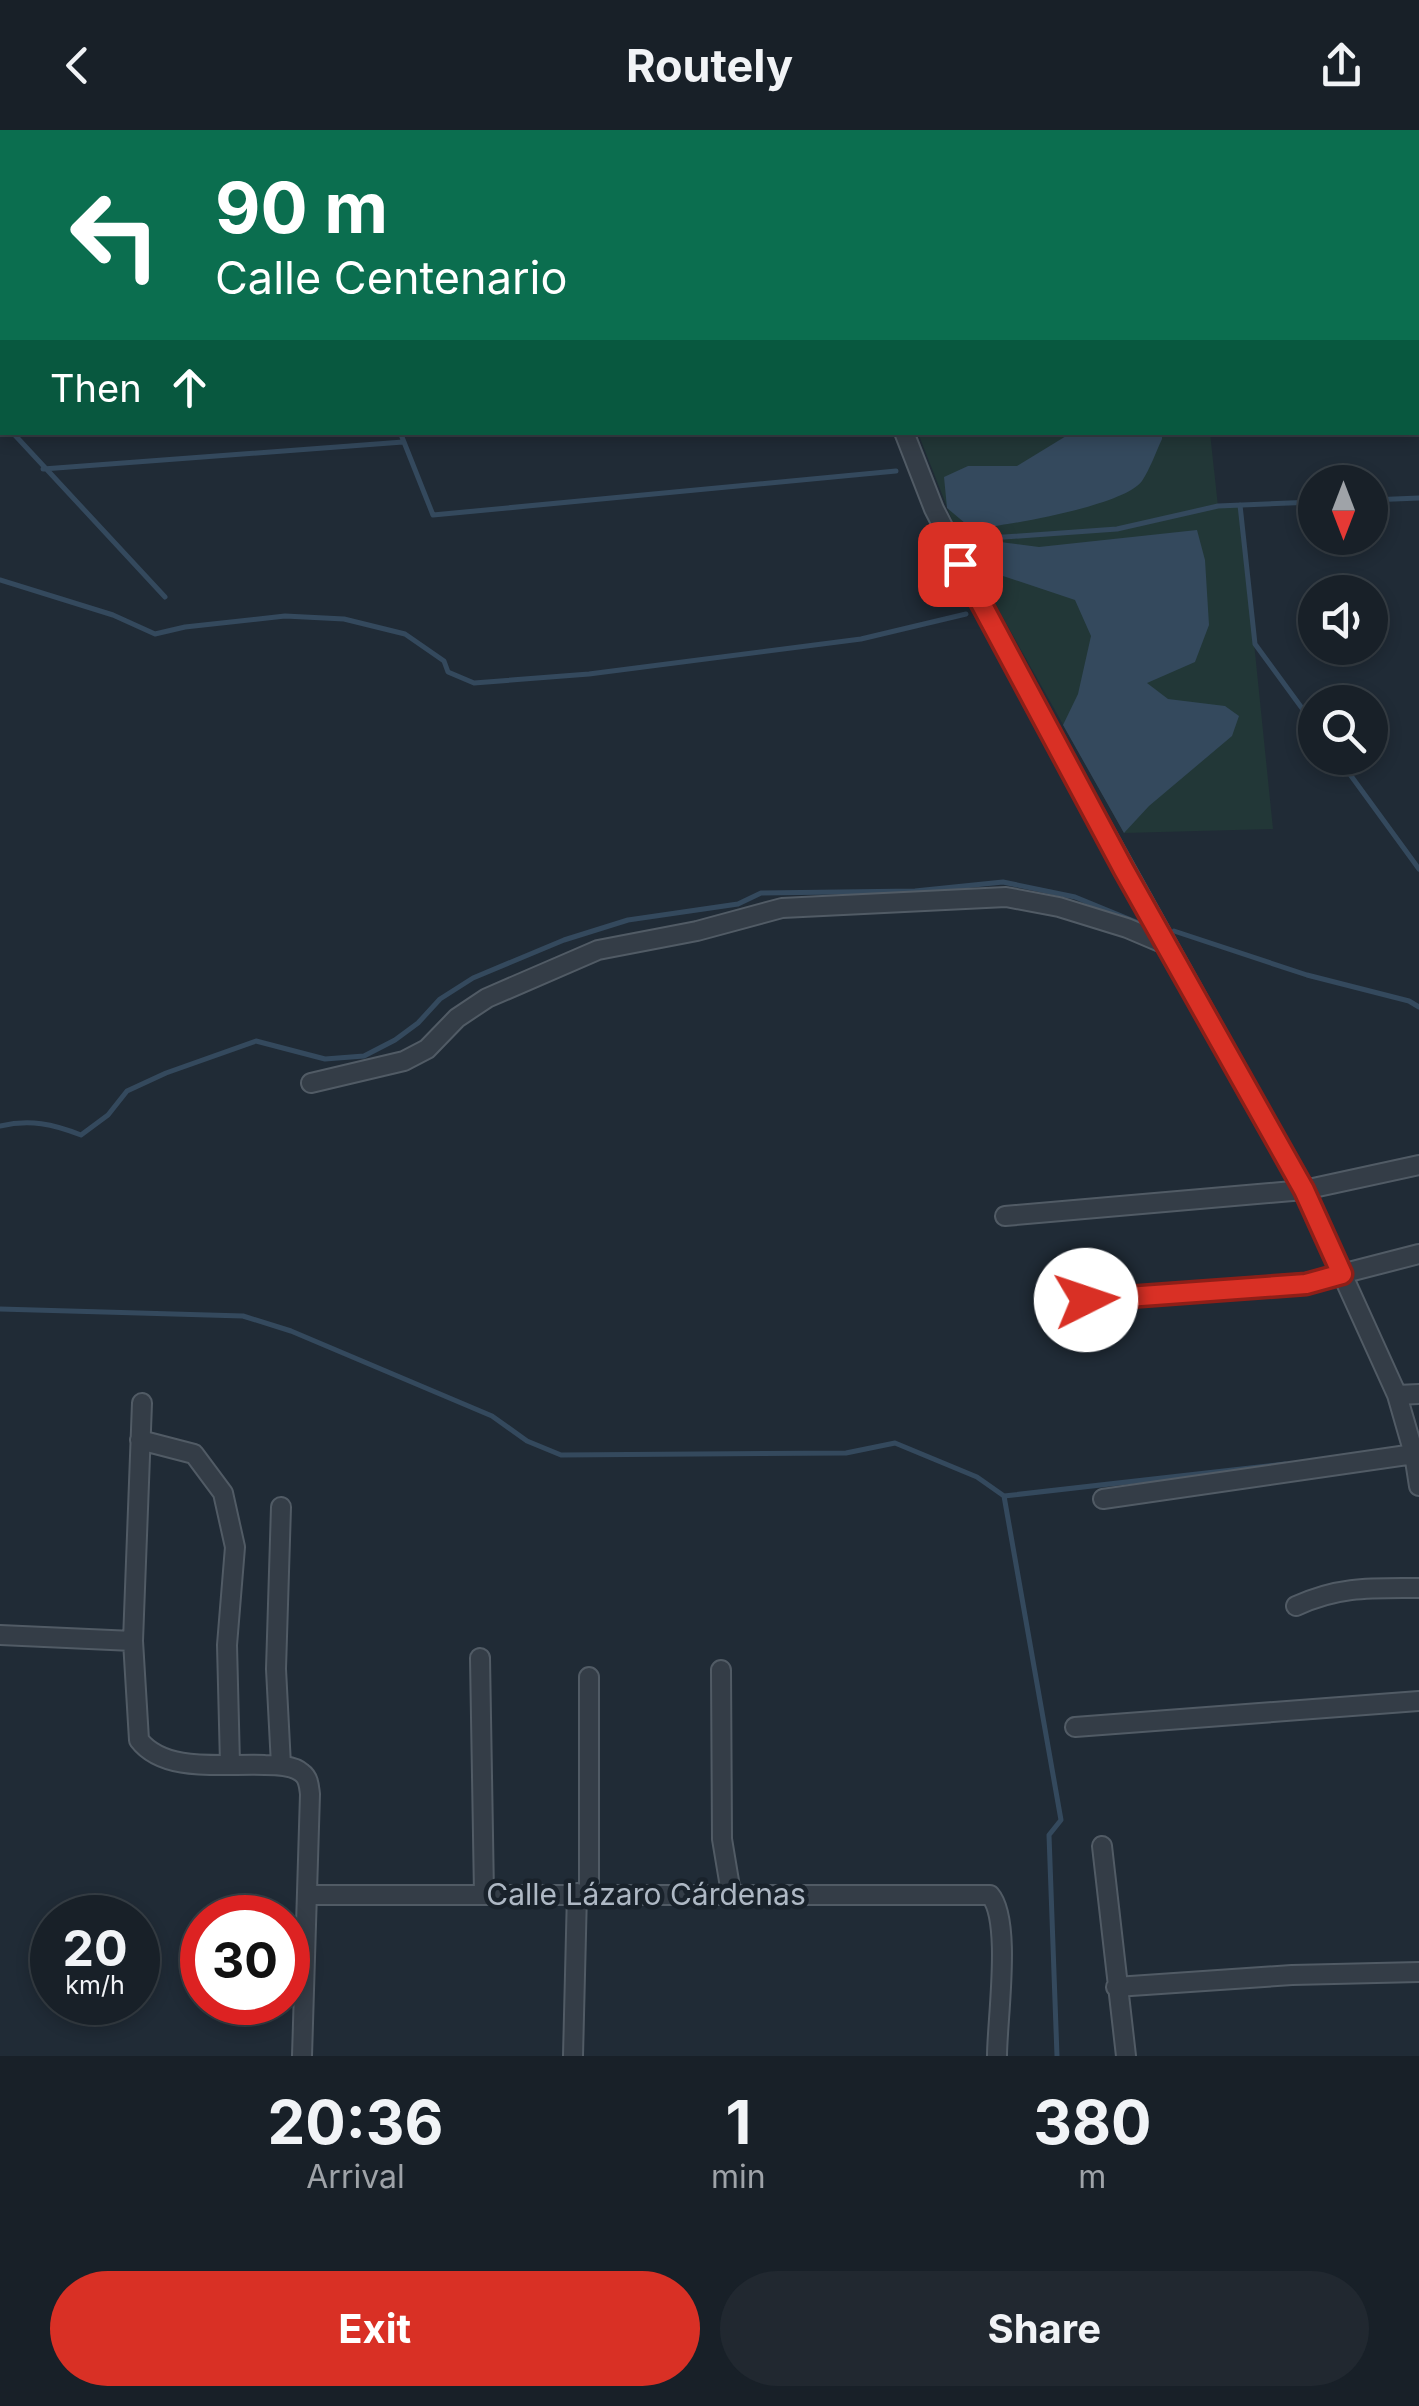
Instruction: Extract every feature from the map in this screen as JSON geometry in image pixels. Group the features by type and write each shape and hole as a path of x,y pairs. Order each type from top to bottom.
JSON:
{"street":[{"path":"905,435 960,564 1304,1190 1397,1395 1419,1486"},
{"path":"311,1082 404,1061 427,1048 458,1018 487,998 598,950 698,931 782,908 1006,897 1060,907 1127,928 1168,946"},
{"path":"1006,1216 1304,1190 1419,1165"},
{"path":"1086,1300 1306,1284 1419,1254"},
{"path":"1397,1395 1419,1394"},
{"path":"142,1403 133,1640 139,1740 165,1760 280,1766 302,1771 309,1784 307,1895"},
{"path":"140,1440 194,1454 224,1492 235,1547 227,1645 230,1764"},
{"path":"1103,1499 1414,1454"},
{"path":"280,1507 276,1669 280,1766"},
{"path":"1296,1606 1346,1588 1419,1588"},
{"path":"0,1635 133,1640"},
{"path":"480,1658 484,1894"},
{"path":"721,1670 722,1839 730,1893"},
{"path":"573,2056 583,1893 588,1677"},
{"path":"1075,1727 1419,1701"},
{"path":"1102,1846 1126,2056"},
{"name":"Calle Lázaro Cárdenas","path":"307,1895 986,1894 997,1903 1002,1962 997,2056"},
{"path":"1116,1987 1292,1975 1419,1972"},
{"path":"302,2056 303,2025"}],"green space":[{"path":"919,435 1210,435 1218,506 1240,505 1273,829 1124,833 962,545"}],"water":[{"path":"1068,435 1162,435 1142,481 1112,499 1036,519 972,529 947,508 944,477 968,466 1017,466"},
{"path":"1197,530 1205,560 1209,625 1195,662 1147,683 1168,699 1225,706 1239,716 1232,736 1149,806 1124,833 1063,725 1078,694 1091,636 1075,600 988,571 976,539 1039,547"}],"waterway":[{"path":"15,435 165,597"},
{"path":"401,435 433,515 896,471"},
{"path":"43,469 403,442"},
{"path":"1388,499 1419,498"},
{"path":"983,557 976,539 1117,529 1218,506 1298,503"},
{"path":"1240,505 1255,644 1298,703"},
{"path":"0,580 113,615 155,634 285,616 344,619 405,634 444,661 448,672 474,683 589,674 861,639 966,614"},
{"path":"1350,775 1419,869"},
{"path":"0,1126 41,1124 81,1135 108,1115 127,1091 256,1041 325,1059 364,1056 395,1040 440,999 473,978 564,940 628,920 738,904 761,893 915,891 1003,882 1075,897 1136,922"},
{"path":"1174,931 1419,1007"},
{"path":"0,1309 243,1316 291,1331 492,1416 527,1441 561,1455 846,1453 895,1443 977,1477 1004,1496 1285,1464"},
{"path":"1004,1496 1061,1820 1049,1835 1057,2056"}],"route":[{"path":"960,564 1124,870 1304,1190 1342,1274 1306,1284 1086,1300"}]}
